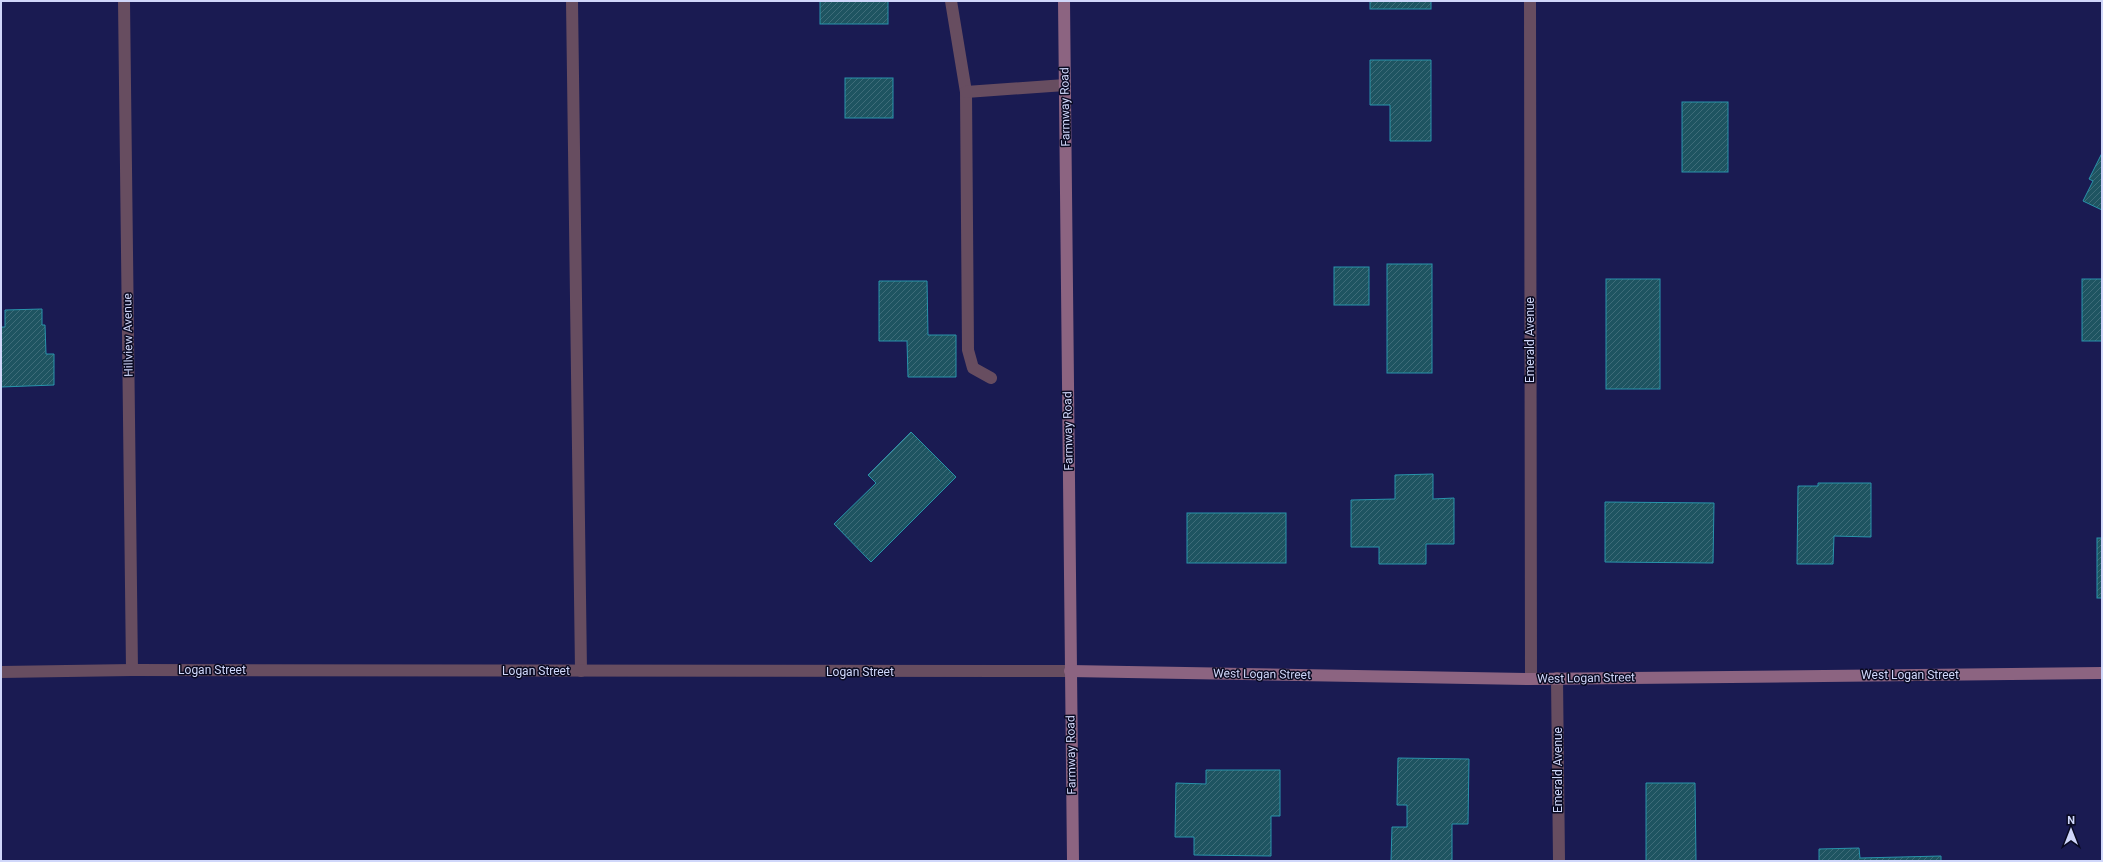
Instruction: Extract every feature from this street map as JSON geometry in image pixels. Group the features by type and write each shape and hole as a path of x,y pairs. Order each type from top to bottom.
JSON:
{"street":[{"name":"Hillview Avenue","path":"124,1 132,670"},
{"path":"572,1 581,671"},
{"path":"950,1 966,92 968,350 973,368 990,378"},
{"name":"Farmway Road","path":"1064,1 1073,861"},
{"name":"Emerald Avenue","path":"1530,1 1531,678"},
{"path":"966,92 1065,85"},
{"name":"Logan Street","path":"1,672 132,670 1070,671"},
{"name":"West Logan Street","path":"1070,671 1531,678 2102,673"},
{"name":"Emerald Avenue","path":"1557,678 1559,861"}],"building":[{"path":"820,1 888,1 888,24 820,24"},
{"path":"1370,1 1431,1 1431,9 1370,9"},
{"path":"1370,60 1431,60 1431,141 1390,141 1390,105 1370,105"},
{"path":"845,78 893,78 893,118 845,118"},
{"path":"1682,102 1728,102 1728,172 1682,172"},
{"path":"2102,153 2102,210 2083,201 2093,181 2089,179"},
{"path":"1387,264 1432,264 1432,373 1387,373"},
{"path":"1334,267 1369,267 1369,305 1334,305"},
{"path":"1606,279 1660,279 1660,389 1606,389"},
{"path":"2082,279 2102,279 2102,341 2082,341"},
{"path":"879,281 927,281 928,335 956,335 956,377 908,377 907,341 879,341"},
{"path":"42,309 42,325 45,325 46,354 54,354 54,385 1,387 1,327 5,327 5,310"},
{"path":"911,432 956,477 871,562 834,524 876,483 868,475"},
{"path":"1433,474 1433,499 1454,498 1454,544 1426,544 1426,564 1379,564 1379,547 1351,547 1351,500 1395,499 1395,475"},
{"path":"1818,483 1871,483 1871,537 1834,536 1833,564 1797,564 1798,486 1818,486"},
{"path":"1605,502 1714,503 1713,563 1605,562"},
{"path":"1187,513 1286,513 1286,563 1187,563"},
{"path":"2097,538 2102,538 2102,598 2097,598"},
{"path":"1398,758 1469,759 1468,824 1452,824 1452,861 1391,861 1392,827 1407,827 1407,805 1397,805"},
{"path":"1206,770 1280,770 1280,816 1271,816 1271,856 1194,855 1194,837 1175,837 1176,783 1206,784"},
{"path":"1646,783 1695,783 1696,861 1646,861"},
{"path":"1859,848 1860,858 1941,856 1941,861 1819,861 1819,849"}]}
